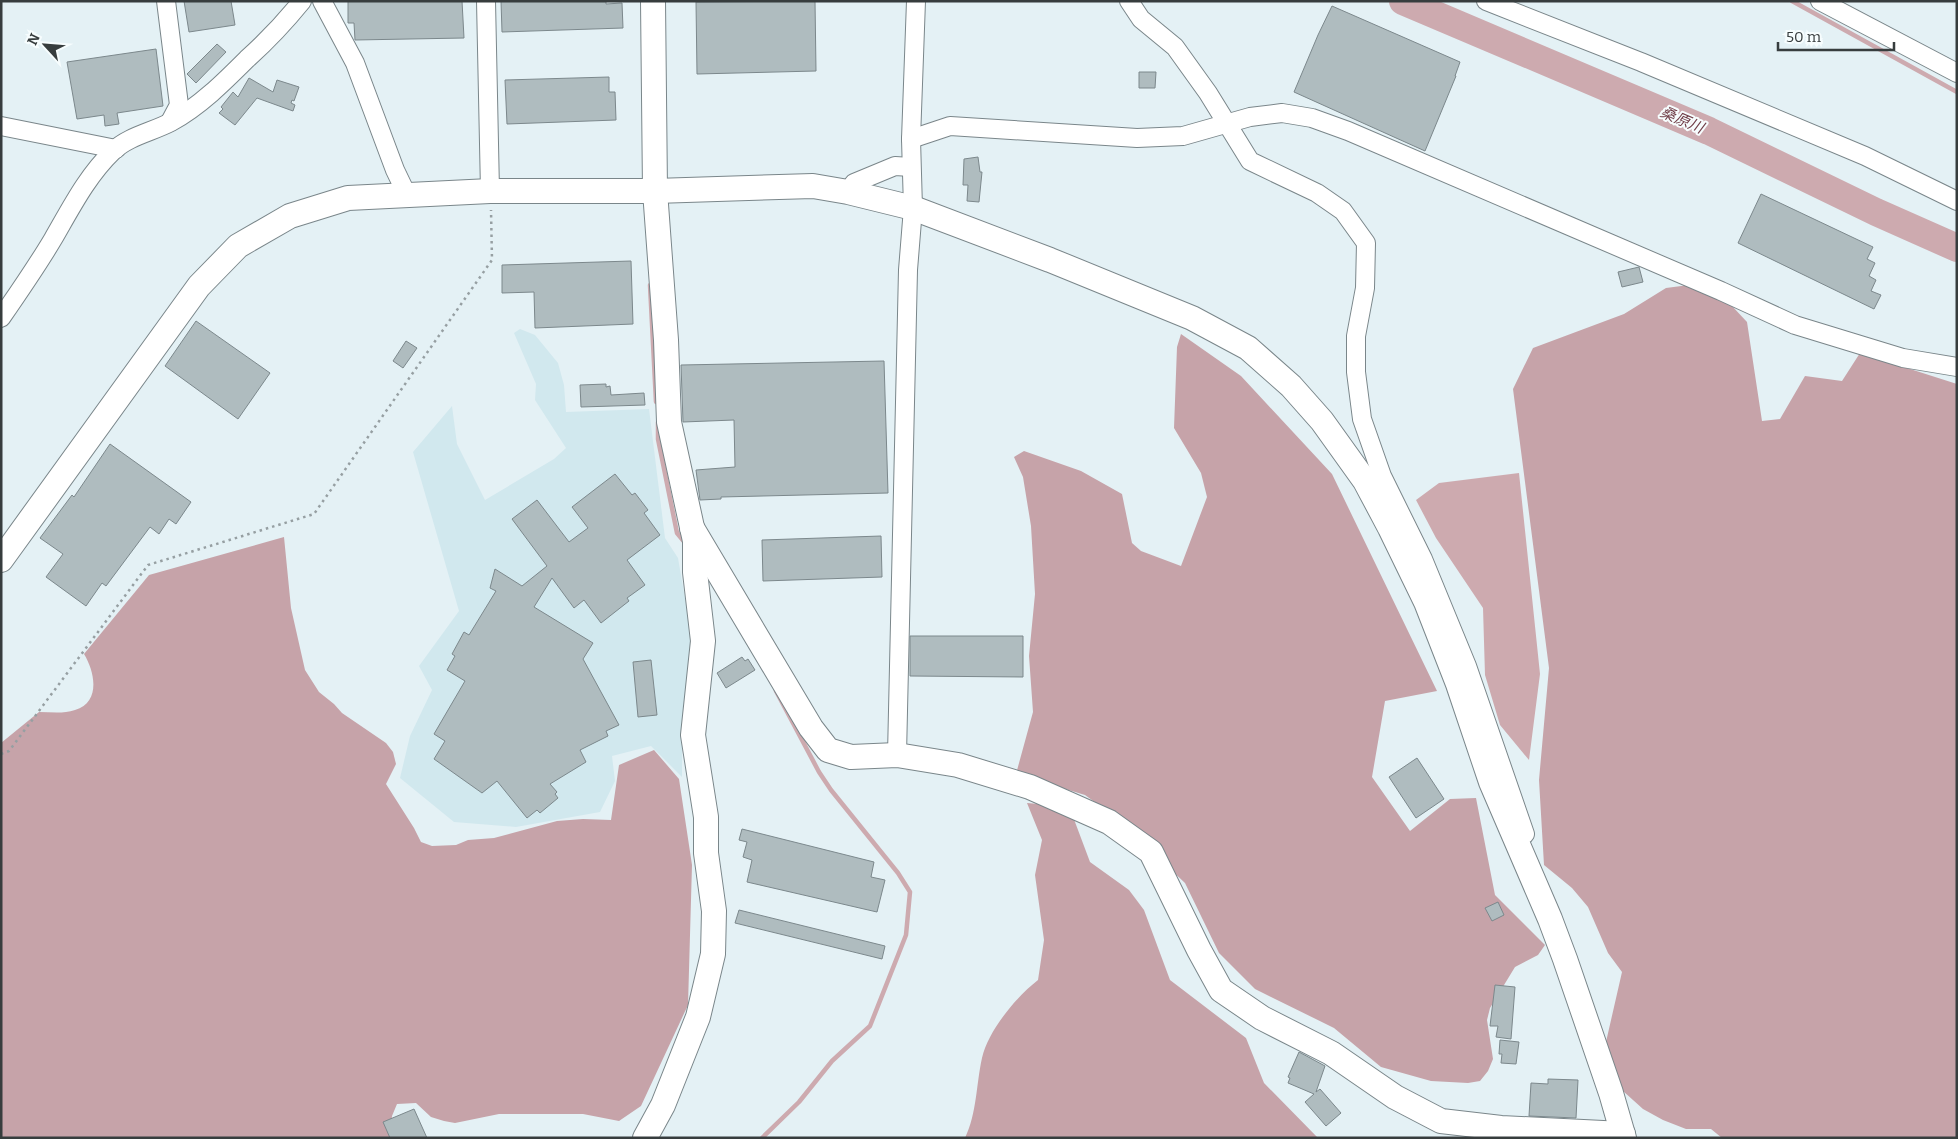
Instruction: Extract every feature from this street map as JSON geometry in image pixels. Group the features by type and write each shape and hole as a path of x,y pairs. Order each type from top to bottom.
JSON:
{"street":[{"path":"166,1 179,105 170,122"},
{"path":"1,318 33,272 88,180 100,165 116,149 136,136 170,122 197,104 226,80 285,22 302,1"},
{"path":"322,1 356,64 395,170 407,195"},
{"path":"486,1 490,191"},
{"path":"645,1138 663,1105 698,1017 713,954 714,911 706,853 706,817 693,735 703,641 695,572 693,534 669,422 666,340 644,191 653,1"},
{"path":"897,755 908,270 913,208 911,139 916,1"},
{"path":"1129,1 1141,19 1175,47 1208,93 1226,125 1250,161 1317,193 1343,211 1366,243 1365,288 1356,336 1356,372 1362,419 1382,476 1423,559 1467,666 1518,816 1550,898 1550,920"},
{"path":"1486,1 1641,62 1856,152 1957,201"},
{"path":"1820,1 1957,73"},
{"path":"911,139 950,126 1137,138 1183,136 1250,117 1282,113 1312,118 1348,131 1795,324 1903,358 1957,367"},
{"path":"1,126 116,149"},
{"path":"848,192 854,183 895,166 911,167"},
{"path":"1,560 199,286 238,246 290,216 348,198 490,191 644,191 813,186 848,192 913,208 1050,260 1192,318 1248,348 1291,386 1322,421 1365,481 1426,602 1458,684 1491,782 1550,920 1611,1093 1623,1136 1501,1128 1441,1121 1395,1096 1331,1053 1262,1018 1221,990 1198,950 1151,852 1109,822 1030,788 958,765 897,755 851,756 828,750 811,728 693,534"}],"path":[{"path":"1,754 8,751 148,566 314,514 475,287 492,260 490,191"}],"shaded area":[{"path":"1689,285 1732,306 1747,322 1762,421 1780,419 1805,376 1842,381 1860,353 1957,384 1957,1138 1722,1138 1711,1129 1686,1129 1663,1120 1643,1109 1623,1091 1611,1069 1606,1042 1622,972 1608,953 1588,907 1572,888 1544,865 1539,780 1549,668 1513,389 1533,348 1624,314 1666,288"},
{"path":"520,329 535,335 558,363 564,385 566,412 649,409 665,538 678,558 692,639 682,720 682,777 651,746 612,756 615,781 600,812 516,827 454,822 400,778 410,736 432,690 419,666 459,611 413,452 452,406 457,444 485,500 554,459 566,448 535,400 536,384 514,333"},
{"path":"1181,334 1241,376 1332,474 1437,691 1385,701 1372,777 1410,831 1450,799 1476,798 1495,895 1545,945 1538,955 1515,967 1490,1008 1487,1020 1493,1059 1488,1071 1480,1081 1468,1083 1431,1081 1381,1067 1334,1028 1255,989 1219,953 1185,883 1114,816 1085,795 1016,774 1033,712 1029,656 1035,594 1031,526 1023,477 1014,457 1024,451 1081,471 1122,494 1132,543 1141,551 1181,566 1207,497 1201,473 1174,428 1177,347"},
{"path":"1519,473 1540,674 1529,760 1500,725 1485,675 1483,608 1436,538 1416,500 1439,483"},
{"path":"284,537 291,608 305,670 319,692 342,713 386,743 393,752 396,764 386,784 421,842 432,846 456,845 468,840 494,838 557,821 583,819 611,820 619,765 654,750 679,779 692,865 688,1005 641,1106 619,1121 583,1114 499,1114 455,1123 431,1117 416,1103 397,1104 392,1116 390,1138 1,1138 1,743 39,712 75,710 89,700 92,694 93,678 84,654 149,575"},
{"path":"1027,803 1062,806 1072,814 1090,862 1129,890 1144,910 1170,980 1246,1038 1264,1083 1318,1138 965,1138 972,1119 982,1058 990,1037 1012,1005 1038,980 1044,940 1035,875 1042,840"}],"building":[{"path":"184,1 231,1 235,25 189,32"},
{"path":"348,1 462,1 464,38 355,40 354,23 348,23"},
{"path":"501,1 606,1 606,4 622,3 623,28 502,32"},
{"path":"815,1 816,71 697,74 696,2"},
{"path":"1332,6 1460,62 1425,151 1294,92"},
{"path":"217,44 226,52 196,83 187,74"},
{"path":"156,49 163,106 117,113 119,124 105,126 104,115 77,119 67,62"},
{"path":"1139,72 1156,72 1155,88 1139,88"},
{"path":"609,77 609,92 615,92 616,120 507,124 505,80"},
{"path":"249,78 273,92 277,80 299,87 294,101 292,100 291,103 295,105 293,111 257,98 235,125 219,113 223,109 221,107 233,92 238,97"},
{"path":"978,157 980,172 982,172 979,202 967,201 968,185 963,185 964,159"},
{"path":"1761,194 1873,247 1867,259 1875,263 1869,276 1876,280 1871,291 1881,295 1874,309 1738,243"},
{"path":"631,261 633,324 535,328 534,292 502,293 502,265"},
{"path":"1639,267 1643,282 1622,287 1618,272"},
{"path":"196,321 270,373 238,419 165,366"},
{"path":"406,341 417,348 403,368 393,361"},
{"path":"884,361 888,493 721,497 721,499 700,500 696,470 735,467 734,420 683,422 681,365"},
{"path":"606,384 606,387 610,386 611,395 644,393 645,405 581,407 580,385"},
{"path":"110,444 191,502 176,524 169,519 159,534 150,527 106,586 102,583 86,606 46,577 63,554 40,538 72,495 74,497"},
{"path":"615,474 632,495 635,493 648,510 644,513 660,535 627,560 645,585 627,598 629,601 601,623 584,600 574,608 552,578 534,607 593,643 583,659 619,725 606,731 608,736 580,750 586,762 550,784 557,792 555,794 558,798 540,813 537,810 527,818 497,781 482,793 434,759 445,741 434,734 465,681 447,670 455,656 452,654 464,632 469,635 496,591 490,588 495,569 522,586 547,566 512,519 537,500 569,542 588,528 572,507"},
{"path":"881,536 882,577 763,581 762,540"},
{"path":"910,636 1023,636 1023,677 910,676"},
{"path":"742,657 745,661 748,659 755,670 726,688 717,673"},
{"path":"651,660 657,715 638,717 633,662"},
{"path":"1417,758 1444,799 1416,818 1389,777"},
{"path":"742,829 874,862 871,877 885,880 877,912 747,882 752,860 743,857 747,842 739,840"},
{"path":"1498,902 1504,915 1492,921 1485,908"},
{"path":"739,910 885,946 882,959 735,923"},
{"path":"1495,985 1515,987 1511,1039 1496,1037 1498,1026 1490,1026"},
{"path":"1500,1040 1519,1042 1516,1064 1501,1063 1502,1054 1499,1054"},
{"path":"1299,1052 1325,1066 1316,1092 1320,1089 1341,1113 1326,1126 1305,1102 1314,1094 1288,1083 1290,1078 1288,1077"},
{"path":"1548,1079 1578,1080 1576,1118 1529,1116 1531,1083 1548,1084"},
{"path":"414,1109 427,1138 390,1138 383,1122"}],"waterway":[{"name":"桑原川","path":"1403,1 1709,131 1876,212 1957,248"},
{"path":"1792,1 1957,92"},
{"path":"650,285 656,402"},
{"path":"658,422 658,439 677,533 686,544"},
{"path":"762,1138 799,1102 832,1061 870,1026 906,935 910,892 898,873 831,790 819,772 776,691"}]}
